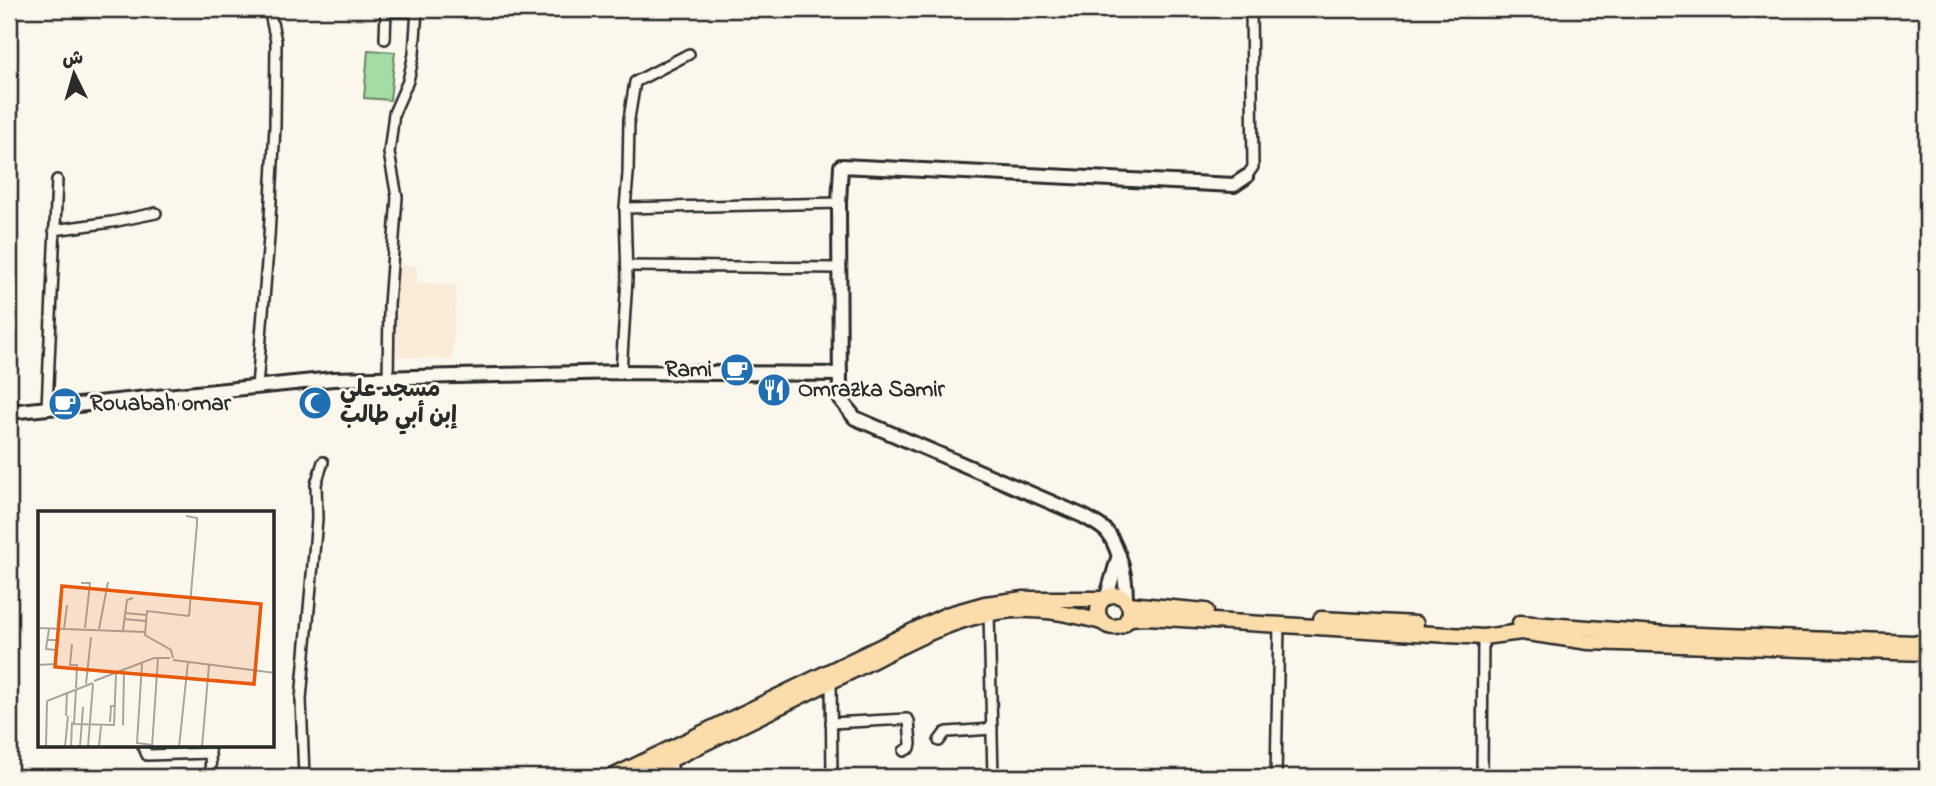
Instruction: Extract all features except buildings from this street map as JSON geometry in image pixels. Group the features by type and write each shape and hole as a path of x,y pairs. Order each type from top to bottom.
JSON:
{"highway":[{"path":"612,777 947,615 985,604 1024,599 1105,598 1117,595 1127,608 1147,617 1279,625 1483,637 1521,632 1589,642 1927,653"},
{"path":"1102,622 1097,610 1105,598"},
{"path":"635,777 932,632 973,617 1012,610 1037,610 1064,613 1116,627 1123,624 1127,608"},
{"path":"1127,608 1482,629 1521,623 1670,634 1927,643"}],"main road":[{"path":"1127,608 1126,576 1115,541 1100,525 855,418 840,399 841,166 1234,185 1246,177"},
{"path":"9,412 333,379 621,372 840,374"},
{"path":"1105,598 1119,554"}],"street":[{"path":"257,387 275,126 276,41 270,9"},
{"path":"1246,177 1253,167 1251,9"},
{"path":"385,39 386,10 417,10 414,54 408,81 394,113 389,153 397,197 389,304 388,378"},
{"path":"621,372 627,266 625,208 629,119 635,82 689,54"},
{"path":"47,408 57,180"},
{"path":"625,208 839,203"},
{"path":"54,230 156,213"},
{"path":"627,266 840,268"},
{"path":"304,777 301,699 317,520 316,484 323,462"},
{"path":"989,613 993,777"},
{"path":"1276,777 1279,625"},
{"path":"1482,777 1483,637"},
{"path":"831,681 832,777"},
{"path":"831,723 906,719 909,721 911,744 910,748 904,751"},
{"path":"939,741 948,732 992,729"},
{"path":"143,748 147,755 210,753 211,777"},
{"path":"667,762 672,767 674,777"}],"shaded area":[{"path":"397,264 417,266 417,283 457,285 452,360 396,356 397,339 392,338"}],"green space":[{"path":"368,50 395,52 390,100 364,98"}],"place":[{"name":"Rami","path":"737,370"},
{"name":"Omrazka Samir","path":"774,390"},
{"name":"مسجد علي إبن أبي طالب","path":"315,403"},
{"name":"Rouabah omar","path":"65,404"}]}
